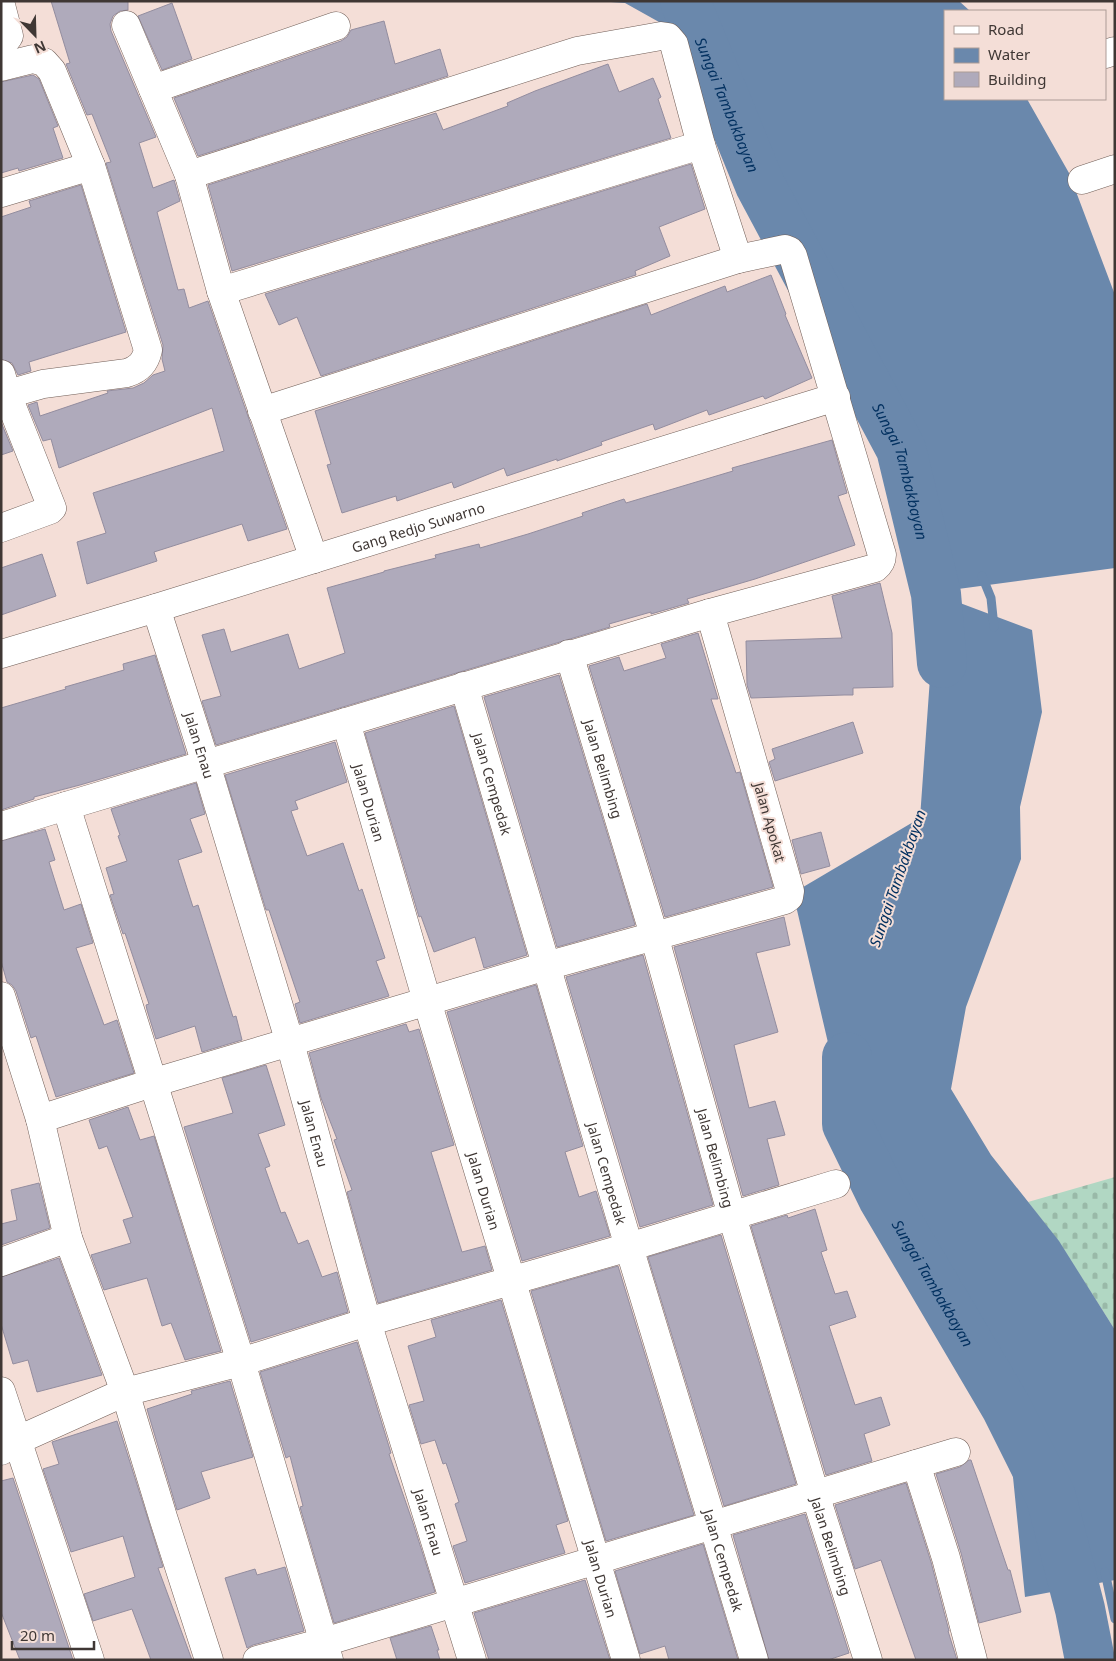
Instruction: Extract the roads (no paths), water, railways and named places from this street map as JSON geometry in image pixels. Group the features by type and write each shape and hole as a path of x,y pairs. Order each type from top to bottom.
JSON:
{"street":[{"path":"1,5 8,36 6,40 1,42"},
{"path":"126,25 189,175 221,290 314,559"},
{"path":"153,89 336,26"},
{"path":"189,175 577,51 661,36 668,38 674,44 701,145 738,259"},
{"path":"1,67 33,59 44,62 52,71 91,166 148,350 142,365 127,373 3,388 52,508 1,528"},
{"path":"221,290 701,145"},
{"path":"1,193 91,166"},
{"path":"1082,180 1115,168"},
{"path":"1,826 569,654 875,568 880,565 882,555 836,397 793,256 786,249 738,259 262,411"},
{"name":"Gang Redjo Suwarno","path":"1,654 156,608 836,397"},
{"name":"Jalan Enau","path":"156,608 206,764 290,1043 367,1322 472,1660"},
{"name":"Jalan Apokat","path":"654,935 785,900 789,897 790,891 710,613"},
{"name":"Jalan Belimbing","path":"569,654 654,935 732,1216 815,1494 868,1660"},
{"name":"Jalan Cempedak","path":"464,686 628,1247 754,1660"},
{"name":"Jalan Durian","path":"346,722 426,1001 512,1281 594,1560 626,1660"},
{"path":"66,806 241,1362 327,1651"},
{"path":"40,1119 152,1083 654,935"},
{"path":"1,996 8,1042 40,1119 68,1238 125,1392 209,1660"},
{"path":"9,1446 125,1392 241,1362 367,1322 628,1247 836,1184"},
{"path":"1,1262 68,1238"},
{"path":"1,1391 9,1446 90,1660"},
{"path":"257,1660 327,1651 454,1602 956,1452"},
{"path":"916,1464 946,1558 973,1660"}],"water":[{"path":"597,1 959,1 969,10 944,10 944,100 1028,100 1069,173 1115,295 1115,568 958,589 808,242 693,41 625,3"},
{"path":"936,594 1032,630 1042,712 1020,807 1021,859 966,1007 951,1089 991,1155 1059,1241 1115,1330 1115,1580 1025,1597 1006,1407 883,1198 847,1124 793,893 920,818"}],"waterway":[{"name":"Sungai Tambakbayan","path":"685,1 760,185 901,449 936,594 942,663"},
{"path":"982,576 991,598 994,627"},
{"name":"Sungai Tambakbayan","path":"847,1057 847,1124 883,1198 1006,1407 1051,1497 1080,1609 1090,1660"},
{"path":"1105,1572 1115,1619"}]}
